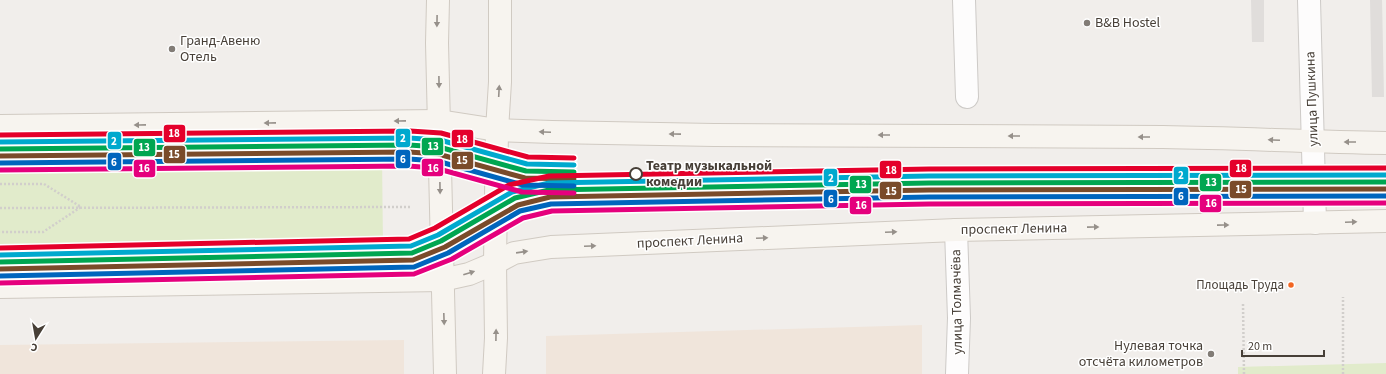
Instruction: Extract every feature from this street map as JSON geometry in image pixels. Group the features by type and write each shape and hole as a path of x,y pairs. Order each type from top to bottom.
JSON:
{"main road":[{"path":"438,0 439,121 445,374"},
{"path":"494,374 496,338 495,263 497,130 500,82 500,0"},
{"path":"0,126 439,121 497,130 722,135 1199,138 1386,143"},
{"name":"проспект Ленина","path":"0,287 442,280 469,274 514,253 551,248 956,230 1386,221"}],"street":[{"path":"964,0 967,97"},
{"name":"улица Пушкина","path":"1309,0 1315,223"},
{"name":"улица Толмачёва","path":"956,230 959,318 957,374"}],"path":[{"path":"0,184 44,184 81,207"},
{"path":"0,232 44,232 81,207"},
{"path":"0,208 412,208"},
{"path":"550,209 563,209"},
{"path":"1343,297 1343,374"},
{"path":"1243,304 1244,374"}],"shaded area":[{"path":"1251,0 1264,0 1264,42 1252,42"},
{"path":"1370,0 1382,0 1384,97 1372,97"},
{"path":"922,325 922,374 546,374 546,336"},
{"path":"404,340 404,374 0,374 0,345"}],"green space":[{"path":"382,156 383,246 0,251 0,160"},
{"path":"1386,363 1386,374 1238,374 1238,367"}],"transit line":[{"name":"18","path":"0,135 410,131 441,133 528,157 574,158"},
{"name":"2","path":"0,142 409,138 440,140 527,164 574,165"},
{"name":"13","path":"0,149 409,145 439,147 526,171 574,172"},
{"name":"15","path":"0,156 409,152 438,154 525,178 574,179"},
{"name":"6","path":"0,163 409,159 437,161 523,185 574,186"},
{"name":"16","path":"0,170 408,166 435,168 522,192 574,193"},
{"name":"18","path":"0,248 409,239 435,228 509,185 549,176 929,169 1386,168"},
{"name":"2","path":"0,255 411,246 438,235 512,192 549,183 929,176 1386,175"},
{"name":"13","path":"0,262 412,253 441,241 515,198 549,190 929,183 1386,182"},
{"name":"15","path":"0,269 413,260 445,247 518,205 550,197 929,190 1386,189"},
{"name":"6","path":"0,276 414,267 448,253 520,211 551,204 929,197 1386,196"},
{"name":"16","path":"0,283 414,274 452,259 523,218 552,211 929,204 1386,203"}],"place":[{"name":"B&B Hostel","path":"1087,23"},
{"name":"Гранд-Авеню Отель","path":"172,49"},
{"name":"Театр музыкальной комедии","path":"636,174"},
{"name":"Площадь Труда","path":"1291,285"},
{"name":"Нулевая точка отсчёта километров","path":"1211,354"}]}
